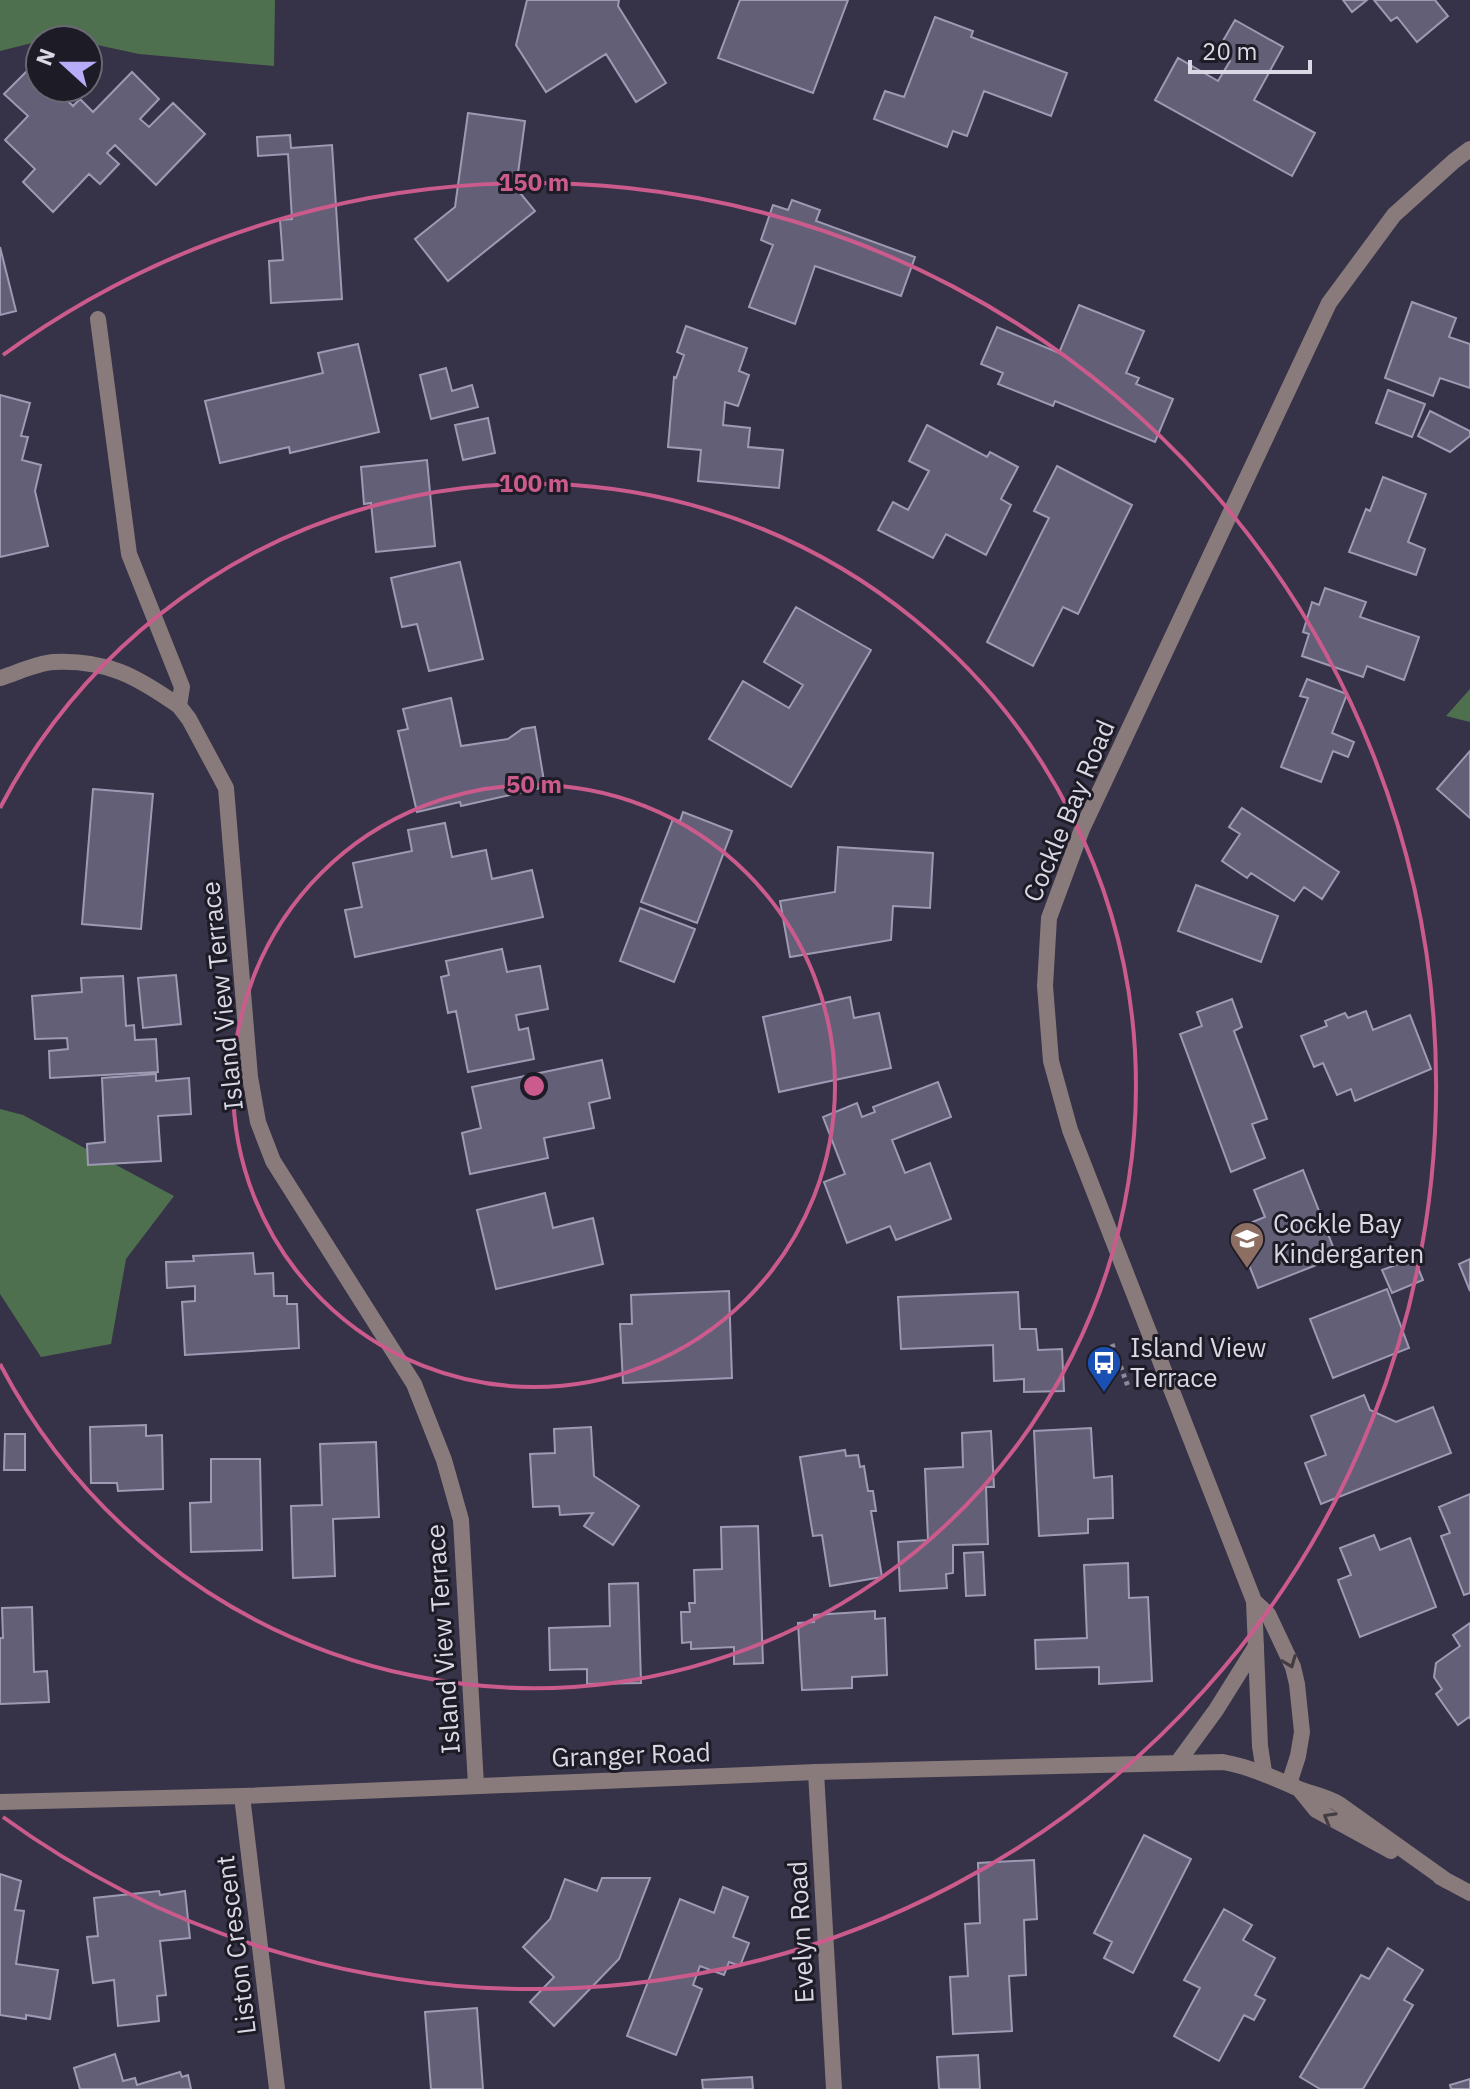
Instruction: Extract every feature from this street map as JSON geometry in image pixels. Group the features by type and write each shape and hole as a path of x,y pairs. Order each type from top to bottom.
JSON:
{"street":[{"name":"Cockle Bay Road","path":"1264,1772 1260,1746 1254,1601 1070,1130 1051,1061 1045,986 1049,918 1082,829 1329,303 1394,215 1470,149"},
{"name":"Island View Terrace","path":"98,319 129,554 182,687 179,706 226,788 250,1077 258,1122 273,1161 414,1384 444,1460 461,1520 476,1785"},
{"path":"0,678 51,662 106,665 144,682 179,706"},
{"name":"Cockle Bay Road","path":"1254,1601 1268,1614 1293,1667 1297,1684 1302,1732 1294,1786"},
{"path":"1178,1762 1216,1710 1256,1646"},
{"name":"Granger Road","path":"0,1802 242,1796 816,1772 1223,1762 1264,1772 1294,1786 1316,1810 1330,1819 1470,1893"},
{"name":"Evelyn Road","path":"816,1772 834,2089"},
{"name":"Liston Crescent","path":"242,1796 277,2089"}],"path":[{"path":"1112,1344 1129,1389"}],"green space":[{"path":"0,0 275,0 274,66 139,54 104,46 104,24 24,24 24,45 0,51"},
{"path":"1470,689 1470,722 1446,716"},
{"path":"0,1109 23,1115 174,1196 126,1259 111,1344 41,1357 0,1294"}],"building":[{"path":"527,0 619,0 618,6 666,83 636,102 606,54 546,92 516,45"},
{"path":"740,0 848,0 813,93 718,58"},
{"path":"1343,0 1367,0 1352,12"},
{"path":"1374,0 1435,0 1448,16 1417,42 1397,17 1391,21"},
{"path":"935,17 973,31 971,37 1067,73 1051,116 984,91 967,136 953,131 947,147 874,119 885,91 904,97"},
{"path":"1235,20 1283,47 1254,100 1315,133 1292,176 1155,100 1178,58 1218,81 1230,61 1216,53"},
{"path":"132,72 159,99 140,119 149,127 173,103 205,134 156,185 115,145 107,153 119,164 100,184 89,174 53,212 23,182 35,169 5,140 28,116 4,94 24,74 24,104 85,104 93,112"},
{"path":"468,113 525,121 516,188 535,211 448,281 415,239 455,207"},
{"path":"290,135 291,148 332,145 342,299 271,303 269,261 283,260 280,220 292,219 288,154 258,156 257,137"},
{"path":"792,200 820,210 816,221 915,257 901,296 815,266 795,324 749,307 773,245 761,240 773,205 788,210"},
{"path":"0,247 16,311 0,315"},
{"path":"1412,302 1456,318 1449,337 1470,344 1470,388 1440,378 1433,396 1385,378"},
{"path":"1079,305 1144,331 1126,373 1139,378 1136,384 1173,399 1155,442 1055,401 1053,406 998,384 1003,373 981,364 997,327 1059,353"},
{"path":"686,326 747,348 739,371 749,375 738,406 725,402 723,425 750,428 748,447 783,450 779,488 698,481 701,450 668,447 674,377 684,355 677,352"},
{"path":"358,344 379,432 290,453 289,447 220,463 205,401 323,373 318,353"},
{"path":"446,368 452,391 472,385 478,407 431,419 420,375"},
{"path":"1388,390 1425,404 1412,437 1376,423"},
{"path":"0,395 30,403 21,436 28,437 22,460 41,465 35,491 48,546 0,557"},
{"path":"1430,411 1470,431 1470,436 1450,452 1418,436"},
{"path":"488,418 495,453 463,460 455,425"},
{"path":"927,425 987,457 990,452 1018,467 1001,499 1011,505 986,555 946,534 933,558 878,530 893,502 908,510 929,471 909,461"},
{"path":"427,460 435,546 376,552 371,503 364,504 361,467"},
{"path":"1057,466 1132,505 1078,614 1063,607 1033,666 987,642 1049,518 1034,511"},
{"path":"1383,477 1426,494 1408,542 1425,549 1416,575 1349,552"},
{"path":"460,562 483,659 429,671 417,624 402,627 391,578"},
{"path":"1325,588 1366,602 1360,617 1419,637 1404,680 1367,666 1363,677 1302,656 1309,634 1303,632 1312,602 1319,605"},
{"path":"796,607 871,650 791,787 709,739 743,681 789,708 803,685 764,662"},
{"path":"1307,679 1347,694 1332,733 1354,742 1348,757 1333,751 1321,782 1281,767 1308,698 1300,696"},
{"path":"451,698 461,746 508,739 522,729 535,727 545,787 461,806 460,802 417,812 398,731 408,729 403,709"},
{"path":"1470,751 1470,818 1437,789"},
{"path":"93,789 153,794 141,929 82,924"},
{"path":"1242,808 1339,872 1322,899 1304,887 1294,901 1251,873 1247,878 1222,861 1240,834 1229,827"},
{"path":"683,812 732,831 697,923 641,902 673,819 680,821"},
{"path":"445,823 452,857 486,850 492,879 532,870 543,917 355,957 345,910 362,907 353,863 412,851 408,830"},
{"path":"838,847 933,853 930,908 893,906 891,940 790,957 780,901 835,892"},
{"path":"1196,885 1278,916 1261,962 1178,931"},
{"path":"640,908 695,929 674,982 620,961"},
{"path":"502,949 507,972 540,966 548,1009 516,1015 519,1030 528,1028 534,1059 468,1072 456,1011 448,1013 441,977 449,975 446,961"},
{"path":"176,975 181,1024 143,1028 138,978"},
{"path":"123,976 126,1026 134,1025 135,1040 156,1039 158,1072 50,1078 49,1051 68,1049 67,1038 35,1039 32,996 82,992 81,978"},
{"path":"850,997 854,1018 879,1013 891,1068 779,1092 763,1017"},
{"path":"1232,999 1242,1027 1234,1031 1267,1119 1252,1124 1265,1158 1231,1172 1180,1034 1202,1026 1197,1012"},
{"path":"1366,1011 1373,1030 1410,1015 1431,1069 1355,1101 1351,1089 1337,1095 1323,1063 1314,1067 1301,1036 1327,1026 1325,1021 1345,1013 1348,1018"},
{"path":"602,1060 610,1098 589,1103 594,1128 544,1138 548,1158 470,1174 462,1133 481,1128 472,1087"},
{"path":"156,1074 156,1081 189,1078 191,1114 158,1116 161,1161 88,1165 87,1144 105,1142 102,1078"},
{"path":"938,1082 951,1117 892,1140 905,1173 930,1163 951,1219 896,1240 890,1226 847,1243 824,1182 845,1174 823,1117 857,1103 862,1117 875,1112 873,1107"},
{"path":"1303,1170 1337,1257 1258,1288 1235,1229 1265,1217 1254,1190"},
{"path":"545,1193 553,1228 593,1218 603,1264 496,1289 477,1210"},
{"path":"253,1253 255,1274 273,1273 274,1296 287,1296 287,1304 297,1304 299,1348 185,1355 182,1302 195,1301 195,1286 167,1288 166,1262 194,1261 193,1256"},
{"path":"1414,1258 1423,1280 1392,1293 1382,1270"},
{"path":"1470,1259 1470,1291 1459,1264"},
{"path":"1387,1289 1409,1348 1333,1378 1310,1319"},
{"path":"729,1291 732,1378 623,1383 620,1324 632,1324 631,1295"},
{"path":"1018,1292 1020,1329 1036,1329 1038,1350 1062,1349 1064,1391 1024,1392 1024,1379 994,1381 993,1345 901,1349 898,1297"},
{"path":"1364,1395 1370,1410 1396,1422 1433,1407 1451,1453 1321,1504 1305,1463 1326,1455 1311,1416"},
{"path":"146,1425 146,1436 162,1435 163,1489 118,1491 117,1483 91,1483 90,1427"},
{"path":"591,1427 594,1476 639,1506 613,1545 584,1526 593,1513 560,1515 559,1506 533,1507 530,1454 555,1453 554,1429"},
{"path":"1091,1428 1094,1478 1112,1476 1113,1518 1088,1519 1088,1533 1039,1536 1034,1431"},
{"path":"991,1431 994,1487 986,1487 988,1544 953,1545 953,1573 946,1574 947,1588 900,1591 898,1542 928,1540 925,1469 963,1467 962,1433"},
{"path":"5,1434 25,1434 25,1470 4,1470"},
{"path":"376,1442 379,1517 333,1519 335,1576 293,1578 291,1506 322,1505 320,1444"},
{"path":"845,1450 846,1456 858,1455 860,1467 864,1466 868,1491 873,1491 876,1511 871,1511 882,1577 830,1586 822,1535 813,1536 800,1457"},
{"path":"211,1459 260,1459 262,1550 191,1552 190,1503 211,1502"},
{"path":"1470,1494 1470,1593 1464,1595 1441,1536 1450,1533 1439,1507"},
{"path":"758,1526 763,1663 734,1664 734,1647 691,1649 691,1642 682,1643 681,1612 690,1612 689,1603 695,1603 694,1570 722,1569 721,1527"},
{"path":"1374,1535 1380,1550 1410,1538 1436,1607 1360,1637 1338,1580 1351,1575 1340,1548"},
{"path":"983,1552 985,1595 966,1596 964,1553"},
{"path":"1128,1563 1129,1598 1148,1597 1152,1681 1099,1684 1099,1667 1036,1669 1035,1640 1087,1638 1084,1565"},
{"path":"638,1583 641,1683 587,1684 587,1669 550,1670 549,1628 610,1626 609,1584"},
{"path":"32,1607 34,1672 47,1671 49,1702 0,1704 2,1608"},
{"path":"875,1611 875,1619 885,1618 887,1675 852,1677 852,1688 802,1690 798,1623 814,1622 814,1615"},
{"path":"1470,1623 1470,1719 1458,1725 1436,1694 1442,1689 1434,1677 1436,1663 1460,1646 1453,1635"},
{"path":"1144,1835 1191,1859 1133,1973 1104,1958 1112,1942 1094,1933"},
{"path":"1034,1860 1037,1919 1024,1920 1026,1975 1009,1976 1012,2031 953,2034 950,1977 968,1976 965,1924 980,1923 978,1863"},
{"path":"0,1874 21,1881 15,1910 24,1911 16,1964 58,1970 50,2019 0,2015"},
{"path":"602,1878 650,1878 619,1959 554,2026 530,2002 554,1977 523,1947 550,1919 565,1879 597,1891"},
{"path":"723,1887 748,1897 733,1937 749,1943 740,1966 729,1962 724,1975 700,1966 693,1985 702,1989 676,2055 627,2036 680,1899 714,1913"},
{"path":"159,1891 160,1895 185,1891 190,1938 160,1941 166,1995 157,1996 159,2021 118,2026 114,1980 93,1983 87,1937 98,1936 94,1898"},
{"path":"1224,1909 1252,1925 1243,1940 1275,1958 1255,1995 1265,2000 1254,2020 1244,2015 1219,2061 1174,2036 1200,1988 1184,1980"},
{"path":"1388,1948 1423,1970 1404,2000 1413,2005 1363,2089 1320,2089 1300,2077 1361,1975 1369,1979"},
{"path":"477,2008 483,2089 431,2089 425,2012"},
{"path":"115,2054 123,2081 135,2078 137,2085 180,2072 182,2077 188,2075 191,2089 80,2089 74,2068"},
{"path":"978,2055 980,2089 939,2089 937,2057"},
{"path":"752,2077 753,2089 703,2089 702,2080"},
{"path":"1470,2079 1470,2089 1451,2089 1450,2085"}],"place":[{"name":"Cockle Bay Kindergarten","path":"1247,1270"},
{"name":"Island View Terrace","path":"1104,1394"}]}
